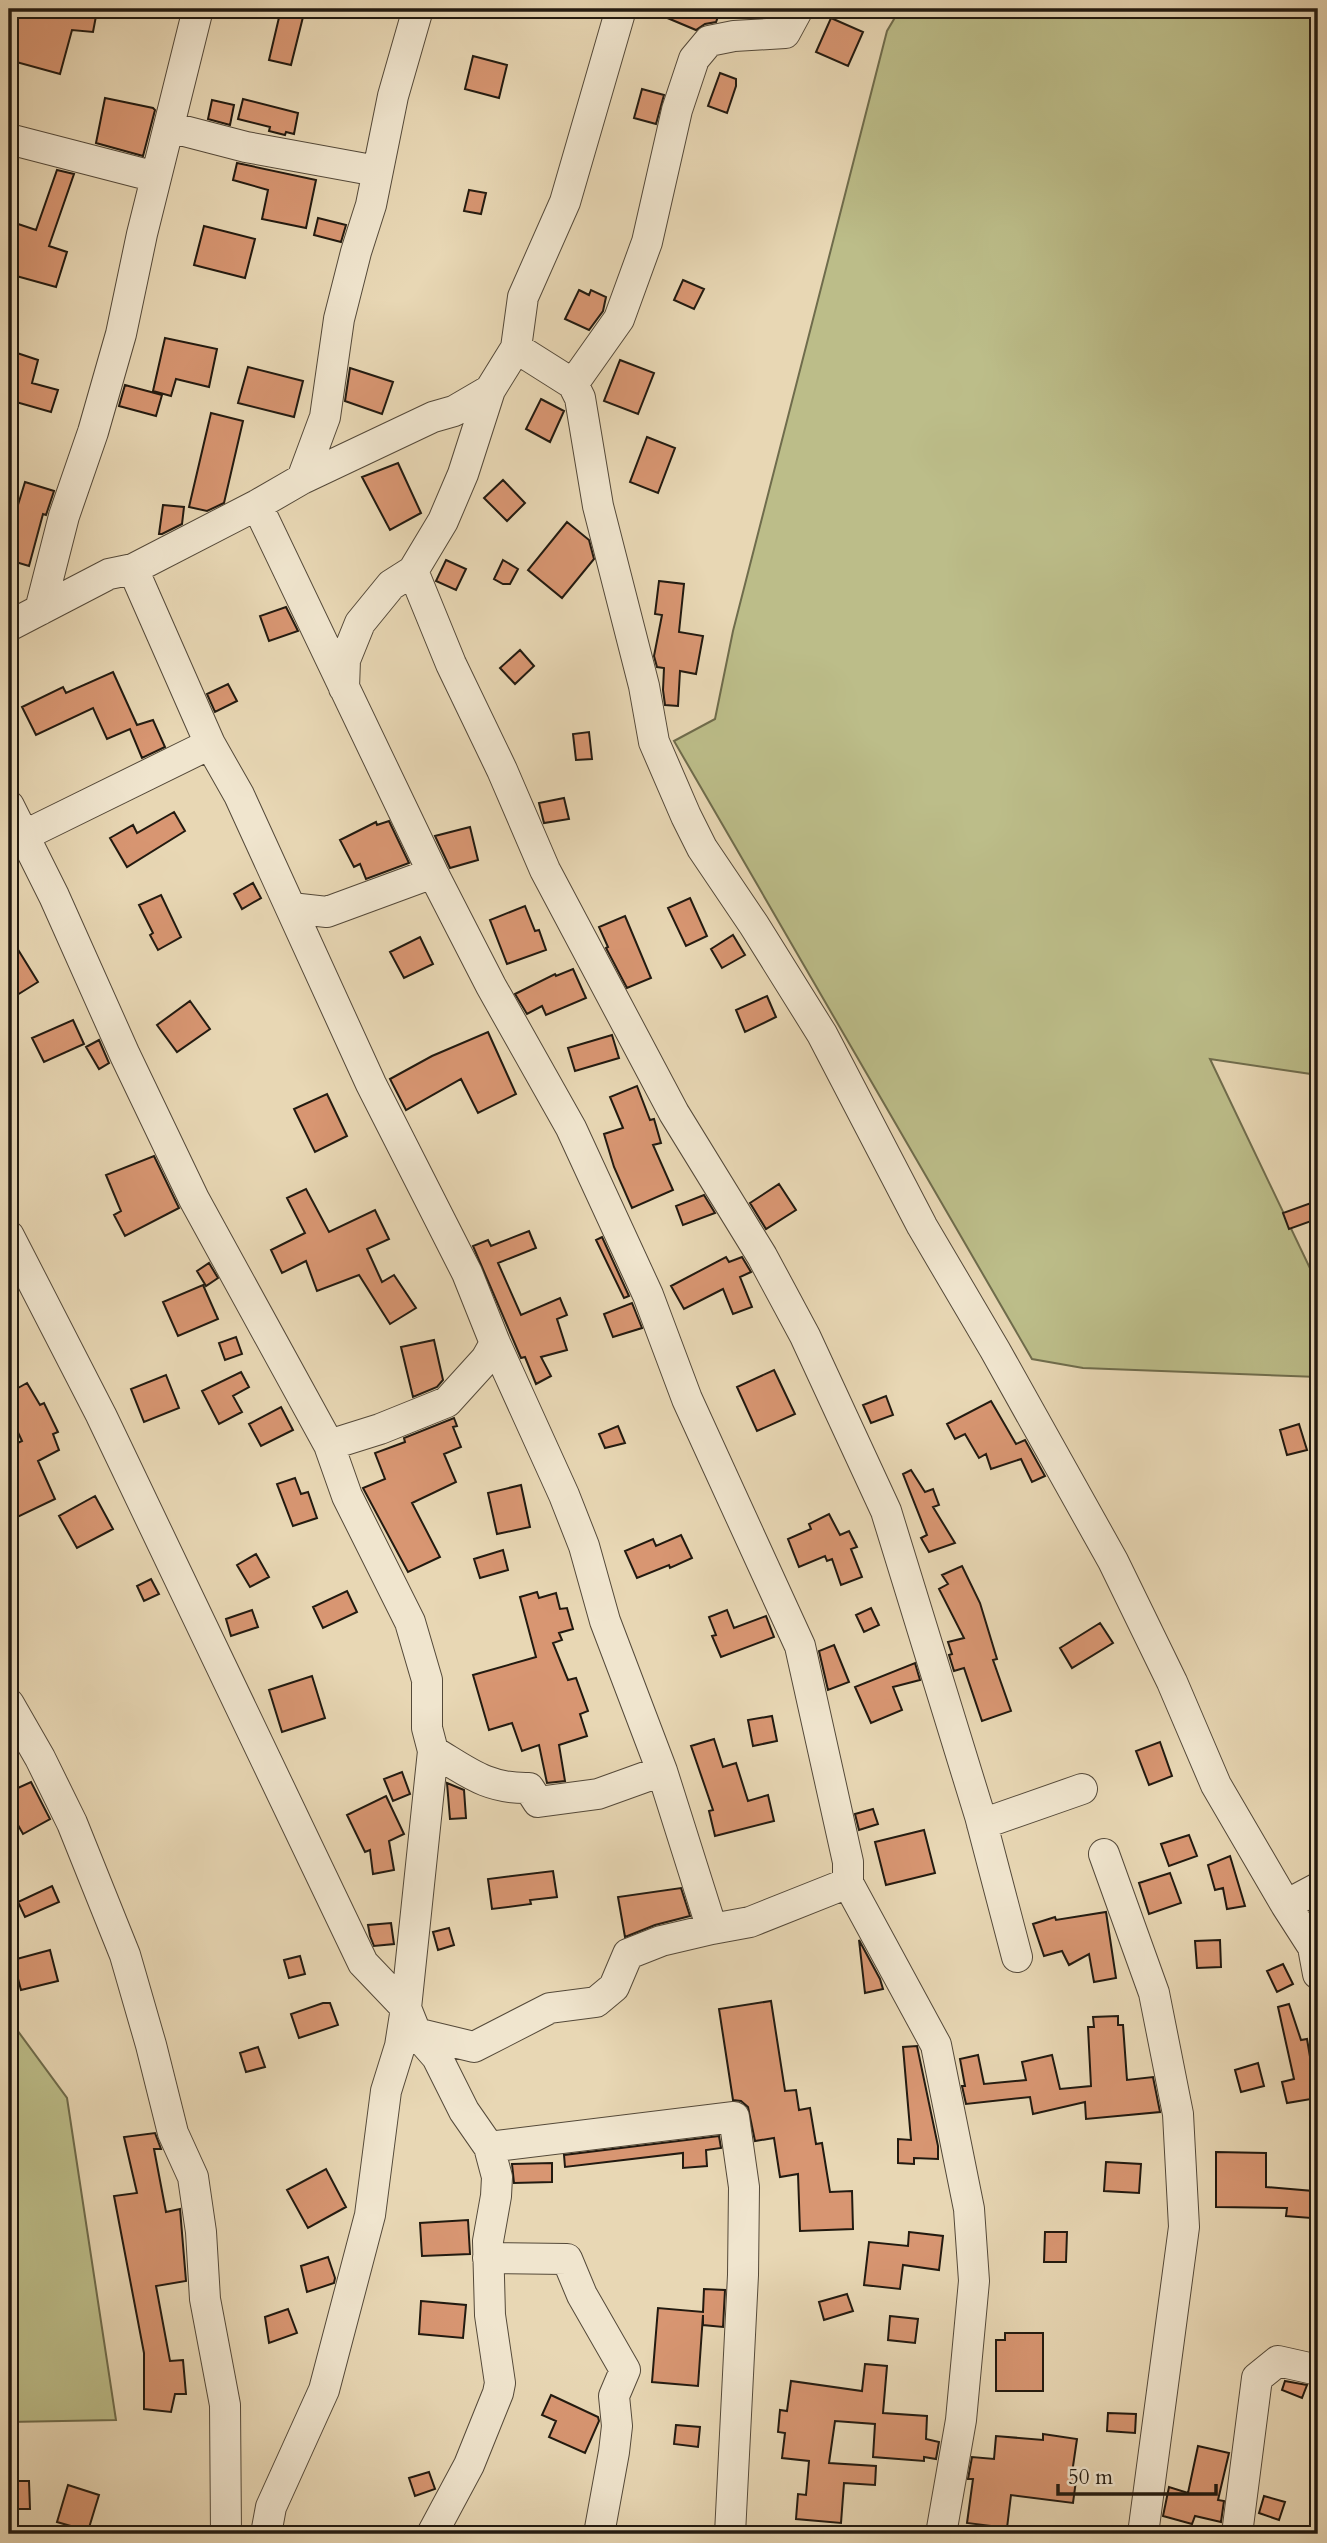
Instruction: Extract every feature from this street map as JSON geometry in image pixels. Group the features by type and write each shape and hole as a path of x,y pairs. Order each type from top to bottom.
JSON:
{"street":[{"path":"40,610 64,516 93,432 121,334 156,177 198,9"},
{"path":"302,479 325,416 339,319 371,205 393,96 418,9"},
{"path":"344,688 345,660 360,623 390,585 413,571 443,521 463,474 490,390 516,348 523,296 565,202 621,9"},
{"path":"573,384 619,319 647,242 677,110 694,59 709,41 734,36 785,33 798,9"},
{"path":"169,127 246,148 377,171"},
{"path":"9,139 156,177"},
{"path":"516,348 573,384 580,398 598,506 643,686 654,742 686,816 702,848 822,1034 922,1226 1113,1561 1172,1682 1216,1784 1313,1947 1318,1974"},
{"path":"9,626 109,575 132,569 302,479 433,417 454,411 490,390"},
{"path":"257,505 433,873 491,986 571,1128 648,1296 687,1399 800,1646 848,1862 848,1883 936,2045 969,2209 974,2281 961,2420 941,2534"},
{"path":"132,569 210,744 239,795 371,1084 467,1273 495,1343 564,1495 584,1546 605,1621 662,1771 712,1928"},
{"path":"413,571 451,664 502,770 545,870 674,1113 762,1256 799,1325 886,1511 982,1824 1017,1957"},
{"path":"23,836 210,744"},
{"path":"9,806 54,896 125,1055 194,1199 329,1445 347,1496 410,1622 427,1679 427,1728 433,1751 411,2020 386,2091 370,2215 324,2390 271,2507 266,2534"},
{"path":"291,908 327,912 433,873"},
{"path":"9,1236 101,1415 363,1963 411,2020 437,2057 464,2111 489,2147 497,2177 488,2241 490,2315 500,2383 469,2465 432,2534"},
{"path":"329,1445 380,1429 447,1402 486,1359 495,1343"},
{"path":"9,1704 40,1758 72,1823 125,1955 173,2133 193,2177 201,2232 205,2299 225,2405 226,2534"},
{"path":"433,1751 488,1783 500,1787 529,1788 538,1802 598,1794 662,1771"},
{"path":"982,1824 1082,1789"},
{"path":"1104,1854 1154,1993 1178,2114 1184,2227 1143,2534"},
{"path":"411,2020 474,2047 550,2008 596,2002 614,1987 628,1954 661,1941 750,1922 848,1883"},
{"path":"1286,1905 1318,1888"},
{"path":"489,2147 734,2116 744,2187 730,2534"},
{"path":"488,2258 567,2259 582,2295 625,2370 614,2396 617,2426 599,2534"},
{"path":"1237,2534 1257,2378 1278,2361 1318,2370"}],"green space":[{"path":"900,9 1314,9 1318,13 1318,1075 1210,1059 1318,1285 1318,1377 1083,1368 1032,1359 674,741 715,719 733,631 887,31"},
{"path":"9,2019 67,2098 116,2420 9,2422"}],"building":[{"path":"11,9 71,9 70,13 96,16 93,32 72,30 60,74 9,60"},
{"path":"281,9 305,9 291,65 269,60"},
{"path":"646,9 721,9 716,22 705,24 696,30"},
{"path":"831,18 863,32 848,66 816,52"},
{"path":"473,56 507,65 499,98 465,89"},
{"path":"720,73 736,79 727,113 708,106"},
{"path":"642,89 664,95 656,124 634,118"},
{"path":"105,98 155,110 143,156 96,143"},
{"path":"243,99 298,113 294,134 269,131 270,127 238,119"},
{"path":"212,100 234,105 230,125 208,119"},
{"path":"237,163 316,180 306,228 262,219 268,190 233,180"},
{"path":"57,170 74,174 49,246 67,252 56,287 9,274 9,221 36,230"},
{"path":"469,190 486,193 481,214 464,211"},
{"path":"318,218 346,225 341,242 314,235"},
{"path":"204,226 255,239 245,278 194,265"},
{"path":"683,280 704,289 694,309 674,300"},
{"path":"579,290 589,295 591,290 606,297 603,311 589,330 565,319"},
{"path":"165,338 217,349 209,387 176,379 171,396 153,391"},
{"path":"17,353 38,360 32,383 58,390 51,412 9,400 9,383"},
{"path":"620,360 654,373 638,414 604,401"},
{"path":"248,367 303,381 294,417 238,403"},
{"path":"350,368 393,382 382,414 345,401"},
{"path":"125,385 162,395 156,416 119,406"},
{"path":"541,399 564,411 550,442 526,429"},
{"path":"211,413 243,421 224,503 207,511 189,507"},
{"path":"647,437 675,448 658,493 630,482"},
{"path":"398,463 421,513 390,530 362,477"},
{"path":"503,480 525,503 507,521 484,498"},
{"path":"25,482 54,491 46,515 43,514 29,566 9,560 9,506 17,508"},
{"path":"163,505 184,507 182,524 159,534"},
{"path":"567,522 589,540 594,559 562,598 528,570"},
{"path":"446,560 466,569 456,590 436,581"},
{"path":"503,560 518,569 510,584 494,579"},
{"path":"659,581 684,584 679,632 703,636 696,674 680,671 678,706 665,705 664,668 657,667 654,656 662,615 655,614"},
{"path":"286,607 298,631 269,641 260,616"},
{"path":"520,650 534,666 515,684 500,668"},
{"path":"113,672 137,725 153,720 165,747 142,758 130,729 107,739 93,708 36,735 22,707 63,687 66,693"},
{"path":"228,684 237,701 215,712 207,694"},
{"path":"589,732 592,759 576,760 573,734"},
{"path":"564,798 569,819 544,823 539,803"},
{"path":"174,812 185,831 127,867 110,838 133,825 137,833"},
{"path":"389,821 409,863 366,879 360,864 354,867 340,840 376,822 377,825"},
{"path":"470,827 478,860 450,868 435,836"},
{"path":"253,883 261,898 242,909 234,894"},
{"path":"161,895 181,937 158,950 139,905"},
{"path":"690,898 707,936 686,946 668,908"},
{"path":"525,906 535,931 539,930 546,950 507,964 490,920"},
{"path":"625,916 651,978 627,988 606,948 608,947 599,927"},
{"path":"9,935 38,982 9,1000"},
{"path":"733,935 745,955 722,968 711,949"},
{"path":"420,937 433,964 404,978 390,952"},
{"path":"573,969 586,998 546,1015 542,1006 527,1014 515,994 555,974 556,976"},
{"path":"767,996 776,1017 745,1032 736,1010"},
{"path":"190,1001 210,1029 177,1052 157,1025"},
{"path":"73,1020 84,1044 44,1062 32,1038"},
{"path":"488,1032 516,1094 478,1113 461,1079 406,1110 390,1079 432,1056"},
{"path":"612,1035 619,1058 575,1071 568,1048"},
{"path":"99,1040 109,1063 99,1069 86,1047"},
{"path":"637,1086 650,1120 654,1119 661,1143 653,1145 673,1190 632,1208 614,1167 604,1134 623,1128 610,1097"},
{"path":"327,1094 347,1136 315,1152 294,1109"},
{"path":"154,1156 179,1208 125,1236 114,1215 121,1211 106,1175"},
{"path":"779,1184 796,1210 766,1229 750,1203"},
{"path":"306,1189 329,1232 375,1210 389,1239 367,1249 382,1282 394,1275 416,1308 390,1324 359,1275 317,1291 306,1261 282,1273 271,1250 305,1233 287,1198"},
{"path":"704,1195 715,1213 683,1225 676,1206"},
{"path":"1311,1203 1317,1219 1289,1229 1283,1213"},
{"path":"529,1231 536,1248 498,1263 521,1315 560,1298 567,1315 557,1319 567,1350 541,1357 551,1376 536,1384 525,1357 521,1358 473,1246 488,1240 491,1246"},
{"path":"602,1237 629,1296 624,1298 596,1240"},
{"path":"726,1257 729,1262 742,1257 751,1272 740,1277 752,1307 733,1314 723,1289 684,1309 671,1286"},
{"path":"209,1263 218,1278 206,1286 197,1271"},
{"path":"203,1285 218,1319 178,1336 163,1302"},
{"path":"632,1303 642,1328 613,1337 604,1314"},
{"path":"236,1337 242,1354 225,1360 219,1343"},
{"path":"434,1340 443,1380 437,1387 413,1397 401,1347"},
{"path":"774,1370 795,1414 757,1431 737,1387"},
{"path":"241,1372 249,1387 233,1396 242,1412 219,1424 202,1391"},
{"path":"166,1375 179,1408 144,1422 131,1389"},
{"path":"27,1383 40,1405 44,1403 58,1432 53,1434 59,1450 38,1461 55,1499 9,1521 9,1447 22,1441 9,1413 9,1393"},
{"path":"886,1396 893,1415 871,1423 863,1405"},
{"path":"991,1401 1016,1444 1025,1440 1045,1476 1032,1482 1021,1459 991,1469 986,1454 979,1458 965,1434 955,1439 947,1424"},
{"path":"281,1407 293,1430 261,1446 249,1424"},
{"path":"454,1418 457,1426 453,1427 461,1447 444,1454 456,1482 412,1503 440,1557 408,1572 363,1488 385,1479 375,1453"},
{"path":"1299,1424 1307,1450 1287,1455 1280,1430"},
{"path":"618,1426 625,1443 605,1448 599,1434"},
{"path":"911,1470 925,1492 933,1489 939,1505 933,1507 955,1543 929,1552 921,1538 927,1535 903,1474"},
{"path":"295,1478 301,1494 308,1492 317,1518 293,1526 277,1484"},
{"path":"521,1485 530,1527 497,1534 488,1493"},
{"path":"95,1496 113,1529 77,1548 59,1516"},
{"path":"829,1514 840,1535 849,1531 857,1547 851,1549 862,1577 841,1585 832,1559 827,1561 825,1556 799,1567 788,1539 811,1529 809,1524"},
{"path":"681,1535 692,1558 637,1578 625,1551 653,1539 656,1546"},
{"path":"503,1550 508,1570 480,1578 474,1559"},
{"path":"256,1554 269,1577 250,1587 237,1565"},
{"path":"962,1566 980,1603 997,1659 993,1660 1011,1711 982,1721 964,1668 954,1671 948,1642 964,1638 939,1589 948,1584 942,1575"},
{"path":"151,1579 159,1594 144,1601 137,1586"},
{"path":"347,1591 357,1612 323,1628 313,1607"},
{"path":"537,1592 539,1598 556,1593 560,1609 567,1608 573,1629 559,1633 562,1640 553,1643 568,1680 576,1678 588,1711 580,1714 587,1736 559,1745 565,1781 547,1783 539,1745 522,1751 512,1723 489,1730 473,1675 536,1657 520,1597"},
{"path":"871,1608 879,1625 864,1632 856,1615"},
{"path":"252,1610 258,1627 231,1636 226,1619"},
{"path":"727,1610 734,1628 766,1616 774,1637 721,1657 712,1636 716,1635 709,1617"},
{"path":"1100,1623 1113,1643 1072,1668 1060,1648"},
{"path":"834,1645 849,1682 828,1690 819,1651"},
{"path":"915,1663 920,1680 893,1687 902,1710 871,1723 855,1687"},
{"path":"312,1676 325,1718 282,1732 269,1690"},
{"path":"772,1716 777,1741 753,1746 748,1720"},
{"path":"714,1739 723,1767 736,1763 748,1801 768,1795 774,1821 715,1836 709,1811 713,1810 691,1746"},
{"path":"1160,1742 1172,1776 1149,1785 1136,1751"},
{"path":"402,1772 410,1794 393,1801 384,1779"},
{"path":"31,1782 50,1819 23,1834 9,1809 9,1792"},
{"path":"447,1783 464,1790 466,1818 450,1819"},
{"path":"386,1796 404,1834 389,1841 394,1870 373,1874 370,1850 365,1852 347,1815"},
{"path":"873,1809 878,1824 859,1830 855,1814"},
{"path":"924,1830 935,1873 886,1885 875,1842"},
{"path":"1189,1835 1197,1856 1169,1866 1161,1844"},
{"path":"1230,1856 1245,1906 1227,1909 1223,1888 1215,1890 1208,1865"},
{"path":"553,1871 557,1897 530,1900 531,1904 492,1909 488,1879"},
{"path":"1170,1873 1181,1903 1149,1914 1139,1883"},
{"path":"52,1886 59,1902 25,1917 18,1902"},
{"path":"681,1888 690,1916 655,1925 625,1937 618,1897"},
{"path":"1106,1912 1116,1978 1094,1982 1089,1954 1069,1965 1062,1951 1044,1956 1033,1924 1055,1917 1056,1920"},
{"path":"391,1923 394,1944 374,1946 368,1925"},
{"path":"449,1928 454,1945 438,1950 433,1932"},
{"path":"859,1940 880,1979 883,1989 865,1993"},
{"path":"1220,1940 1221,1967 1197,1968 1195,1941"},
{"path":"50,1950 58,1981 21,1990 13,1960"},
{"path":"300,1956 305,1974 289,1978 284,1960"},
{"path":"1283,1964 1293,1984 1277,1992 1267,1971"},
{"path":"771,2001 785,2091 796,2090 799,2110 810,2108 816,2144 822,2143 830,2192 852,2191 853,2229 800,2231 798,2174 780,2177 774,2138 755,2141 748,2107 741,2101 733,2100 719,2009"},
{"path":"330,2003 338,2025 299,2038 291,2014"},
{"path":"1289,2004 1301,2040 1307,2039 1317,2098 1287,2103 1282,2082 1294,2079 1278,2007"},
{"path":"1118,2016 1118,2025 1123,2025 1127,2080 1153,2077 1160,2112 1086,2119 1085,2102 1033,2114 1030,2097 966,2104 960,2059 978,2055 984,2084 1026,2080 1022,2062 1052,2055 1060,2089 1091,2086 1088,2027 1094,2027 1093,2017"},
{"path":"917,2046 938,2146 938,2159 914,2158 914,2164 898,2163 898,2139 911,2140 903,2047"},
{"path":"258,2047 265,2067 246,2072 240,2053"},
{"path":"1258,2063 1264,2086 1241,2092 1235,2070"},
{"path":"155,2133 161,2149 154,2149 166,2212 180,2209 186,2281 156,2286 170,2361 183,2360 186,2394 175,2394 171,2412 144,2409 144,2353 114,2196 137,2193 124,2137"},
{"path":"719,2136 721,2148 706,2150 707,2166 683,2168 683,2153 565,2167 564,2155"},
{"path":"1216,2152 1266,2153 1266,2187 1313,2191 1311,2218 1286,2216 1287,2208 1216,2207"},
{"path":"1106,2162 1141,2164 1139,2193 1104,2191"},
{"path":"552,2163 552,2182 514,2183 512,2164"},
{"path":"326,2169 346,2207 308,2228 287,2190"},
{"path":"468,2220 470,2254 422,2256 420,2223"},
{"path":"909,2232 943,2236 939,2270 903,2265 900,2289 864,2285 869,2242 908,2246"},
{"path":"1045,2232 1067,2232 1066,2262 1044,2262"},
{"path":"328,2257 334,2283 307,2292 301,2266"},
{"path":"704,2289 725,2290 723,2327 703,2325 703,2315 698,2386 652,2382 658,2308 703,2312"},
{"path":"847,2294 853,2311 824,2320 819,2302"},
{"path":"421,2301 466,2305 463,2338 419,2334"},
{"path":"288,2309 297,2333 269,2343 265,2317"},
{"path":"890,2316 918,2319 915,2343 888,2340"},
{"path":"1005,2333 1043,2333 1043,2391 996,2391 996,2340 1005,2340"},
{"path":"865,2364 887,2366 883,2413 927,2416 926,2439 939,2442 936,2459 924,2457 924,2461 873,2457 875,2424 835,2421 829,2463 876,2466 875,2485 844,2483 841,2523 796,2519 798,2494 806,2495 809,2461 782,2458 785,2433 778,2432 780,2410 787,2411 791,2381 862,2391"},
{"path":"1285,2381 1307,2385 1302,2398 1282,2390"},
{"path":"551,2395 598,2417 599,2421 585,2453 549,2437 556,2421 542,2415"},
{"path":"1108,2413 1136,2414 1135,2433 1107,2431"},
{"path":"676,2425 700,2427 698,2447 674,2444"},
{"path":"1043,2434 1077,2439 1072,2473 1077,2473 1073,2503 1011,2495 1007,2528 967,2523 973,2479 968,2479 972,2457 994,2459 996,2436 1043,2440"},
{"path":"1198,2446 1229,2453 1218,2500 1224,2501 1221,2522 1195,2516 1192,2524 1163,2516 1169,2487 1188,2493"},
{"path":"429,2472 435,2489 415,2496 409,2478"},
{"path":"9,2481 29,2481 30,2509 9,2509"},
{"path":"68,2485 99,2495 88,2531 57,2522"},
{"path":"1264,2496 1285,2502 1279,2520 1259,2513"}]}
